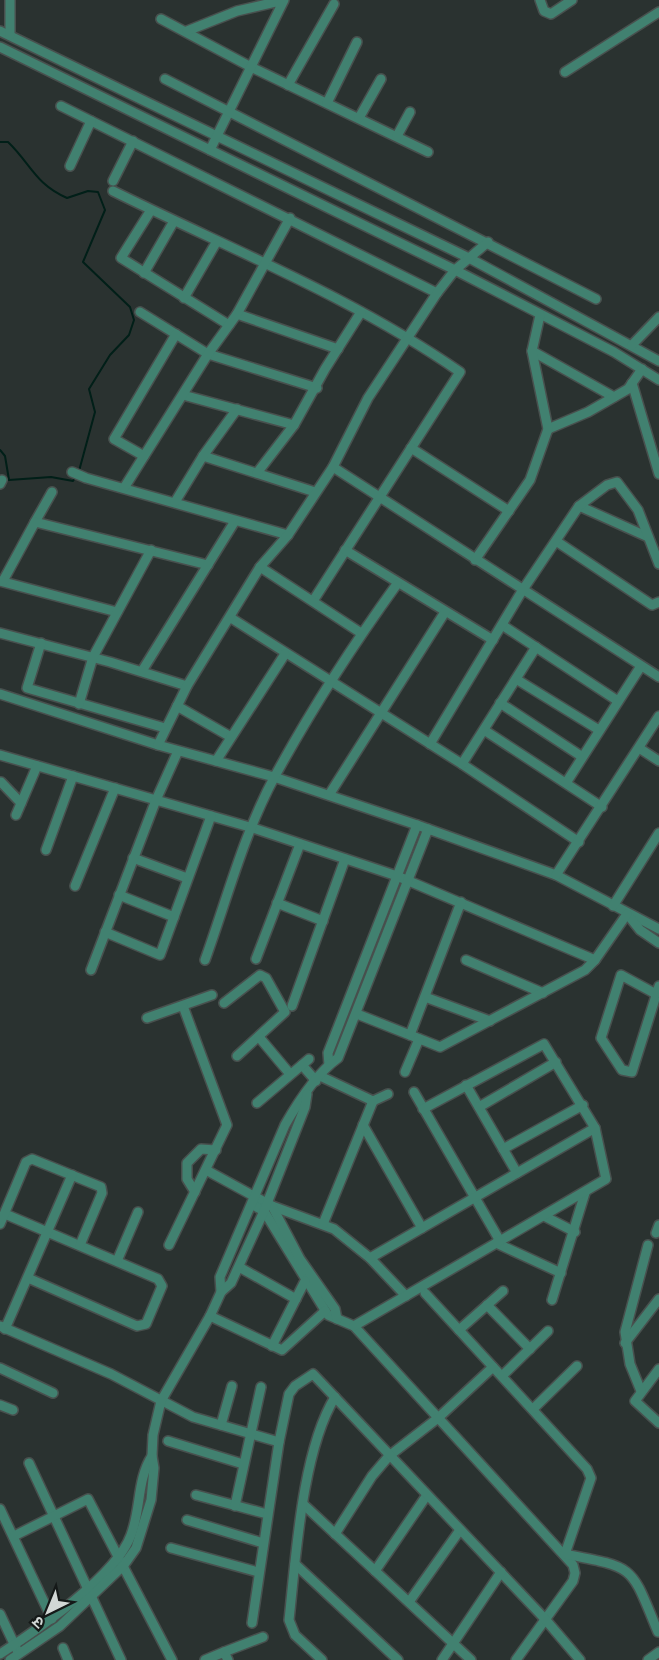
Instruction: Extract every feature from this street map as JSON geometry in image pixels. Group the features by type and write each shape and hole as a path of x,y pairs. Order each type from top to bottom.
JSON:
{"street":[{"path":"10,0 10,35"},
{"path":"187,32 237,11 284,0"},
{"path":"210,150 284,0"},
{"path":"540,0 544,11 551,14 572,0"},
{"path":"288,85 334,4"},
{"path":"565,72 659,12"},
{"path":"161,19 251,67 428,153"},
{"path":"0,31 394,220 659,361"},
{"path":"327,103 357,42"},
{"path":"0,47 455,270 614,352 659,380"},
{"path":"359,118 381,78"},
{"path":"165,79 596,299"},
{"path":"61,106 437,293"},
{"path":"397,136 410,112"},
{"path":"70,166 92,121"},
{"path":"133,141 113,186 151,210 264,262 408,336 460,372 313,602"},
{"path":"151,210 121,258 229,325"},
{"path":"124,488 208,354 237,314 290,218"},
{"path":"386,238 394,220"},
{"path":"144,273 174,221"},
{"path":"184,298 217,241"},
{"path":"158,745 187,686 231,618 260,567 288,535 333,467 368,398 408,336 455,270 488,242"},
{"path":"140,312 208,354 317,388"},
{"path":"257,473 294,425 361,312"},
{"path":"237,314 338,349"},
{"path":"475,560 530,480 549,429 531,351 540,315"},
{"path":"632,345 659,317"},
{"path":"144,456 114,439 176,334"},
{"path":"614,352 621,339"},
{"path":"531,351 615,397"},
{"path":"549,429 628,389 642,369"},
{"path":"632,383 656,454 659,474"},
{"path":"183,395 294,425"},
{"path":"175,502 203,456 237,408"},
{"path":"411,448 509,511"},
{"path":"203,456 315,492"},
{"path":"333,467 522,591 659,677"},
{"path":"72,472 86,478 288,535"},
{"path":"430,744 522,591 579,506 607,485 617,482 625,489 638,510 659,564"},
{"path":"52,492 1,581 117,612"},
{"path":"579,506 648,537"},
{"path":"142,671 235,521"},
{"path":"35,522 208,565"},
{"path":"556,540 652,605 659,602"},
{"path":"345,549 397,584 493,640"},
{"path":"79,704 93,657 151,550"},
{"path":"260,567 361,633"},
{"path":"205,960 274,777 361,633 397,584"},
{"path":"329,795 445,612"},
{"path":"231,618 462,764 579,842"},
{"path":"502,625 618,701"},
{"path":"0,633 93,657 187,686"},
{"path":"41,643 27,688 165,728"},
{"path":"462,764 536,647"},
{"path":"216,761 285,654"},
{"path":"566,783 581,756 641,666"},
{"path":"516,679 598,730"},
{"path":"2,695 158,745 274,777 417,825 556,875 659,929"},
{"path":"500,703 581,756"},
{"path":"177,706 231,737"},
{"path":"556,875 659,716"},
{"path":"484,730 602,807"},
{"path":"639,748 659,761"},
{"path":"91,970 156,800 178,751"},
{"path":"0,755 253,828 398,876 595,960"},
{"path":"16,815 37,766"},
{"path":"46,849 73,776"},
{"path":"1,782 21,803"},
{"path":"75,886 115,788"},
{"path":"105,932 159,955 211,816"},
{"path":"329,1065 328,1053 417,825"},
{"path":"221,1292 219,1277 255,1201 285,1125 297,1102 307,1094 329,1065 338,1058 428,830"},
{"path":"613,906 659,833"},
{"path":"256,959 300,843"},
{"path":"649,849 659,856"},
{"path":"133,858 187,878"},
{"path":"292,1006 345,859"},
{"path":"119,895 174,917"},
{"path":"405,1072 425,997 461,902"},
{"path":"277,903 322,921"},
{"path":"357,1014 440,1047 585,970 595,960 627,914"},
{"path":"627,914 640,930 659,943"},
{"path":"466,960 543,993"},
{"path":"621,975 658,990 632,1071 622,1070 601,1038 621,975"},
{"path":"224,1003 257,976 266,978 284,1014 237,1056"},
{"path":"147,1018 212,995"},
{"path":"425,997 490,1021"},
{"path":"169,1245 225,1133 226,1120 183,1006"},
{"path":"259,1037 290,1074"},
{"path":"354,1326 603,1183 606,1177 595,1128 546,1046 541,1044 423,1109"},
{"path":"257,1103 305,1062 318,1079 373,1101"},
{"path":"479,1107 556,1062"},
{"path":"466,1085 517,1173"},
{"path":"414,1092 498,1242 561,1273"},
{"path":"6,1656 19,1654 60,1626 122,1561 132,1533 145,1467 152,1456 161,1401 210,1316 221,1292 231,1283 239,1267 268,1206 305,1107 307,1094"},
{"path":"323,1224 373,1101 388,1094"},
{"path":"503,1149 583,1105"},
{"path":"363,1125 422,1228"},
{"path":"370,1258 595,1128"},
{"path":"195,1192 187,1179 187,1163 201,1149 216,1150"},
{"path":"0,1224 26,1162 32,1159 101,1186 102,1193 80,1245"},
{"path":"206,1170 255,1201 323,1224 341,1234 370,1258 406,1296"},
{"path":"72,1175 28,1278 3,1328 111,1374 193,1417 279,1442"},
{"path":"552,1300 575,1232 585,1193"},
{"path":"268,1206 305,1281 326,1311 337,1319 354,1326 573,1565 575,1577 516,1660"},
{"path":"268,1206 300,1259 335,1309 337,1319"},
{"path":"117,1261 138,1212"},
{"path":"5,1214 162,1282 146,1324 142,1326 28,1278"},
{"path":"544,1216 575,1232"},
{"path":"641,1391 630,1364 625,1343 626,1321 648,1245"},
{"path":"239,1267 296,1299"},
{"path":"272,1346 305,1281"},
{"path":"459,1330 503,1291"},
{"path":"425,1293 590,1473 565,1554"},
{"path":"625,1343 659,1299"},
{"path":"488,1305 530,1349"},
{"path":"210,1316 279,1350 288,1347 326,1311"},
{"path":"502,1376 548,1331"},
{"path":"533,1409 577,1366"},
{"path":"335,1534 372,1476 389,1456 438,1418 493,1367"},
{"path":"0,1368 52,1393"},
{"path":"659,1369 641,1391 636,1404 659,1423"},
{"path":"252,1623 267,1514 289,1394 308,1375 315,1374 389,1456 545,1619 580,1660"},
{"path":"221,1425 232,1386"},
{"path":"235,1506 261,1387"},
{"path":"322,1660 295,1635 289,1625 303,1504 322,1420 335,1397"},
{"path":"0,1405 13,1410"},
{"path":"168,1441 243,1464"},
{"path":"29,1463 121,1660"},
{"path":"196,1495 267,1514"},
{"path":"375,1570 427,1495"},
{"path":"14,1536 88,1499 172,1660"},
{"path":"303,1504 471,1660"},
{"path":"0,1509 52,1619"},
{"path":"187,1520 263,1543"},
{"path":"409,1602 460,1530"},
{"path":"171,1548 258,1572"},
{"path":"565,1554 613,1564 630,1572 637,1581 658,1632"},
{"path":"295,1564 398,1660"},
{"path":"442,1660 501,1572"},
{"path":"6,1656 14,1645 90,1592"},
{"path":"0,1614 19,1654"},
{"path":"205,1660 226,1656 263,1637"},
{"path":"63,1648 68,1660"},
{"path":"648,1660 659,1652"}],"waterway":[{"path":"0,142 8,142 40,180 67,198 88,191 98,192 105,210 83,262 130,307 134,320 129,335 110,355 89,389 95,412 79,471"},
{"path":"0,450 5,456 9,480 51,477 73,481 76,476"}]}
